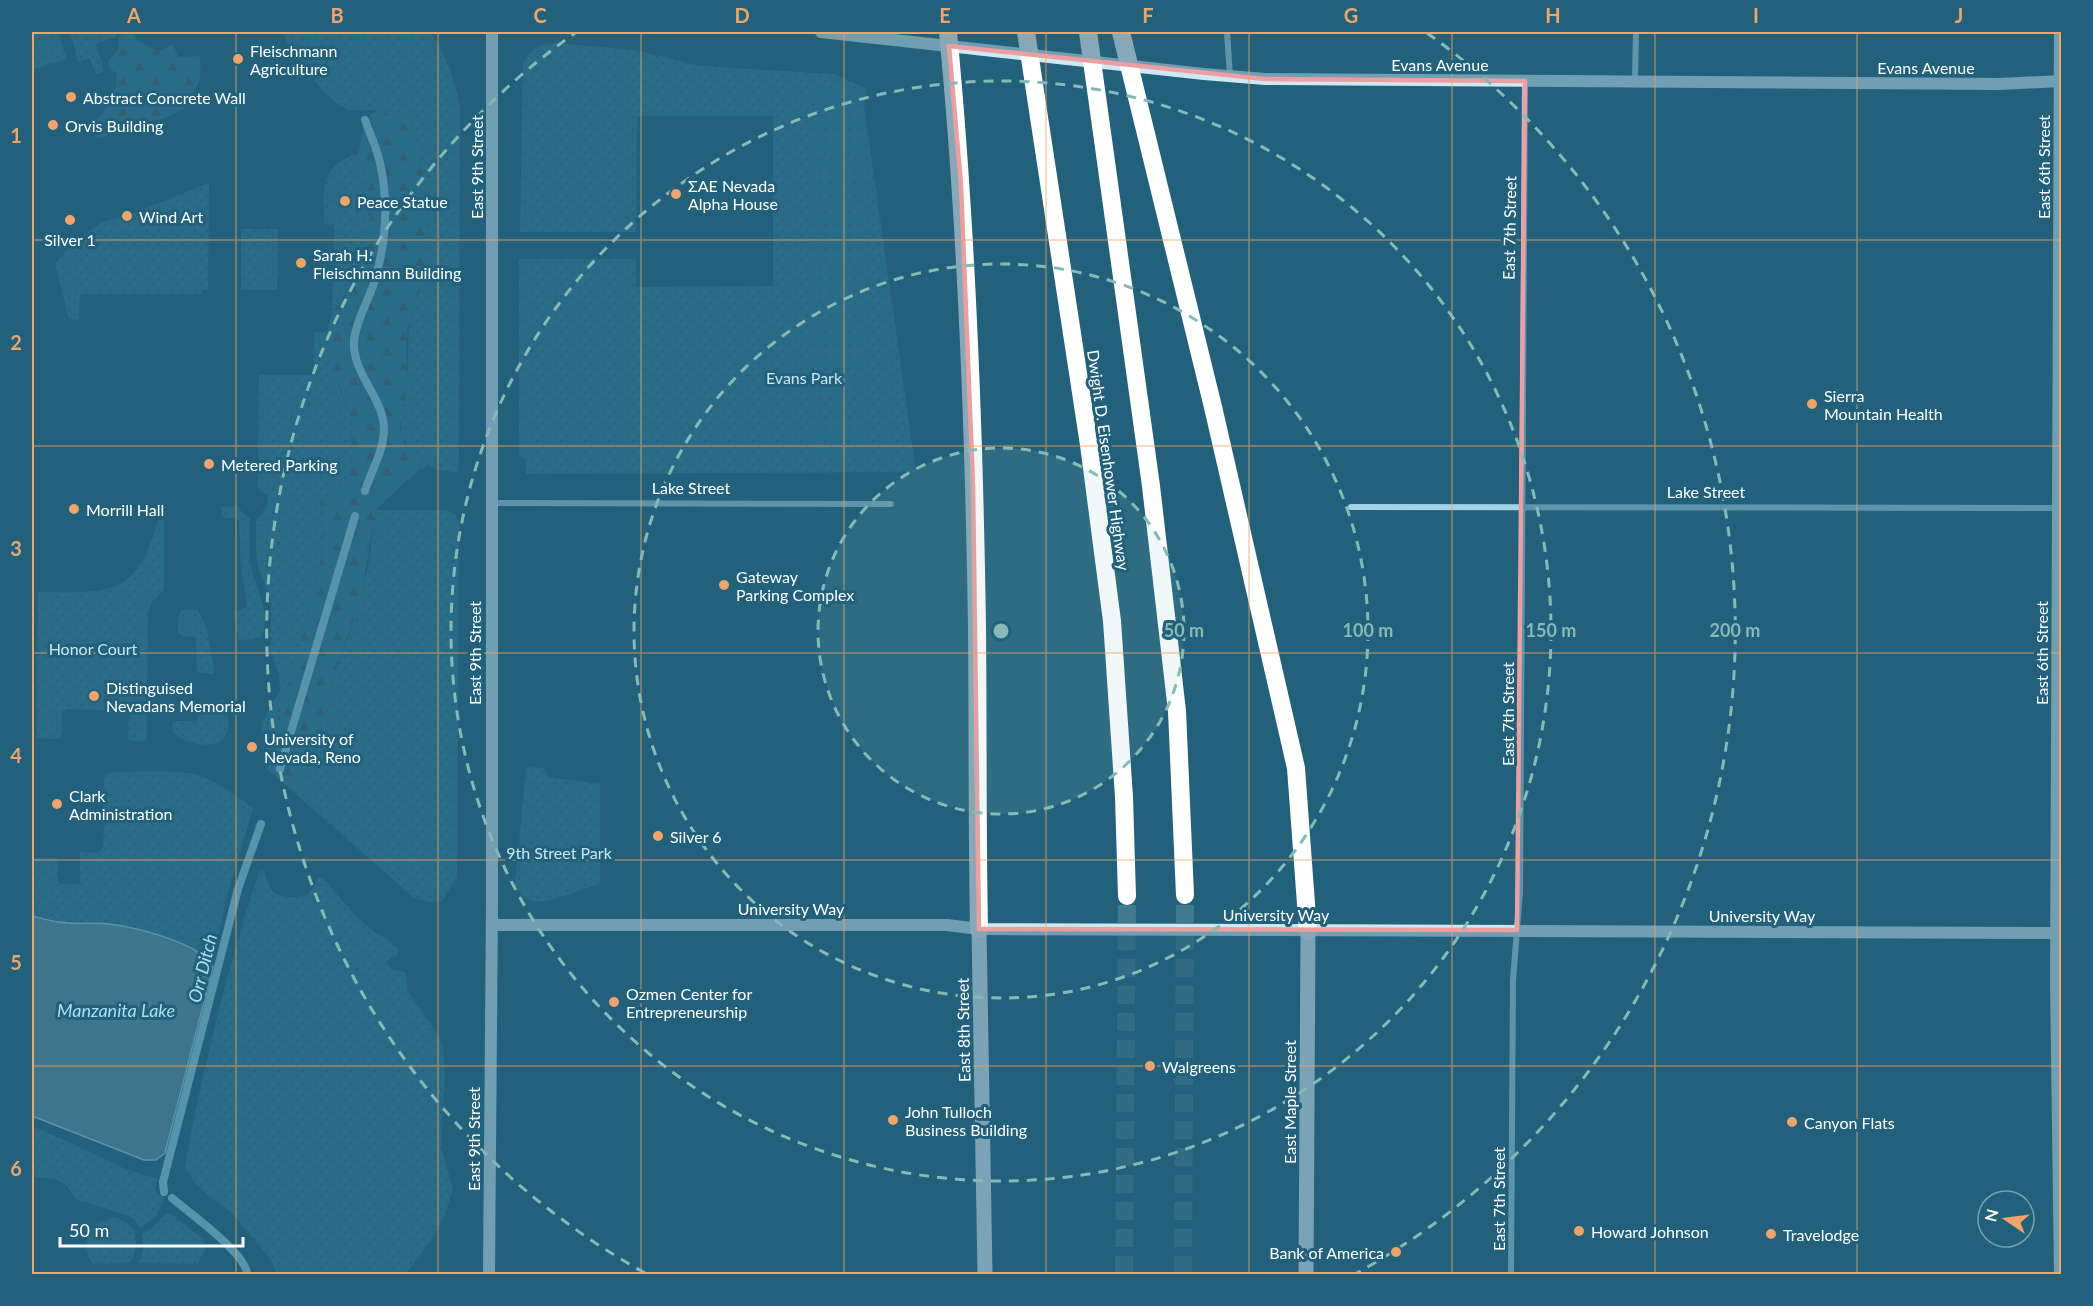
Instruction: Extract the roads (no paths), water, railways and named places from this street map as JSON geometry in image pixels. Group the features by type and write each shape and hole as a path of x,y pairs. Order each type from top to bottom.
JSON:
{"highway":[{"path":"948,32 962,185 972,462 977,625 979,930"},
{"name":"Dwight D. Eisenhower Highway","path":"1026,32 1089,445 1112,621 1124,786 1127,896"},
{"path":"1089,32 1151,486 1177,711 1185,896"},
{"path":"1121,32 1213,407 1296,768 1308,931"}],"main road":[{"name":"East 8th Street","path":"979,930 985,1275"},
{"name":"East Maple Street","path":"1306,1275 1308,931"}],"street":[{"name":"East 9th Street","path":"489,1275 492,925 492,32"},
{"name":"Evans Avenue","path":"821,32 1230,77 1351,80 1999,84 2061,81"},
{"path":"1227,32 1230,77"},
{"path":"1635,82 1636,32"},
{"name":"East 6th Street","path":"2060,32 2060,1275"},
{"name":"East 7th Street","path":"1511,1275 1513,980 1520,892 1525,81"},
{"name":"Lake Street","path":"491,503 891,504"},
{"name":"Lake Street","path":"1351,507 2060,508"},
{"name":"University Way","path":"492,925 947,925 979,930 2059,933"}],"water":[{"name":"Manzanita Lake","path":"32,916 65,923 109,924 150,933 195,951 206,958 213,967 165,1153 156,1160 144,1160 32,1116"}],"waterway":[{"name":"Orr Ditch","path":"365,120 375,146 383,178 385,222 379,266 357,325 354,341 358,365 379,408 384,431 379,454 365,491"},
{"name":"Orr Ditch","path":"280,769 355,516"},
{"name":"Orr Ditch","path":"164,1192 163,1182 238,889 261,824"},
{"name":"Orr Ditch","path":"172,1198 237,1255 247,1274"}],"tunnel":[{"path":"1183,1274 1185,895"},
{"path":"1124,1274 1127,896"}],"place":[{"name":"Fleischmann Agriculture","path":"238,59"},
{"name":"Abstract Concrete Wall","path":"71,97"},
{"name":"Orvis Building","path":"53,125"},
{"name":"ΣΑΕ Nevada Alpha House","path":"676,194"},
{"name":"Peace Statue","path":"345,201"},
{"name":"Wind Art","path":"127,216"},
{"name":"Silver 1","path":"70,220"},
{"name":"Sarah H. Fleischmann Building","path":"301,263"},
{"name":"Sierra Mountain Health","path":"1812,404"},
{"name":"Metered Parking","path":"209,464"},
{"name":"Morrill Hall","path":"74,509"},
{"name":"Gateway Parking Complex","path":"724,585"},
{"name":"Distinguised Nevadans Memorial","path":"94,696"},
{"name":"University of Nevada, Reno","path":"252,747"},
{"name":"Clark Administration","path":"57,804"},
{"name":"Silver 6","path":"658,836"},
{"name":"Ozmen Center for Entrepreneurship","path":"614,1002"},
{"name":"Walgreens","path":"1150,1066"},
{"name":"John Tulloch Business Building","path":"893,1120"},
{"name":"Canyon Flats","path":"1792,1122"},
{"name":"Howard Johnson","path":"1579,1231"},
{"name":"Travelodge","path":"1771,1234"},
{"name":"Bank of America","path":"1396,1252"}],"park label":[{"name":"Evans Park","path":"804,377"},
{"name":"Honor Court","path":"93,648"},
{"name":"9th Street Park","path":"559,852"}]}
